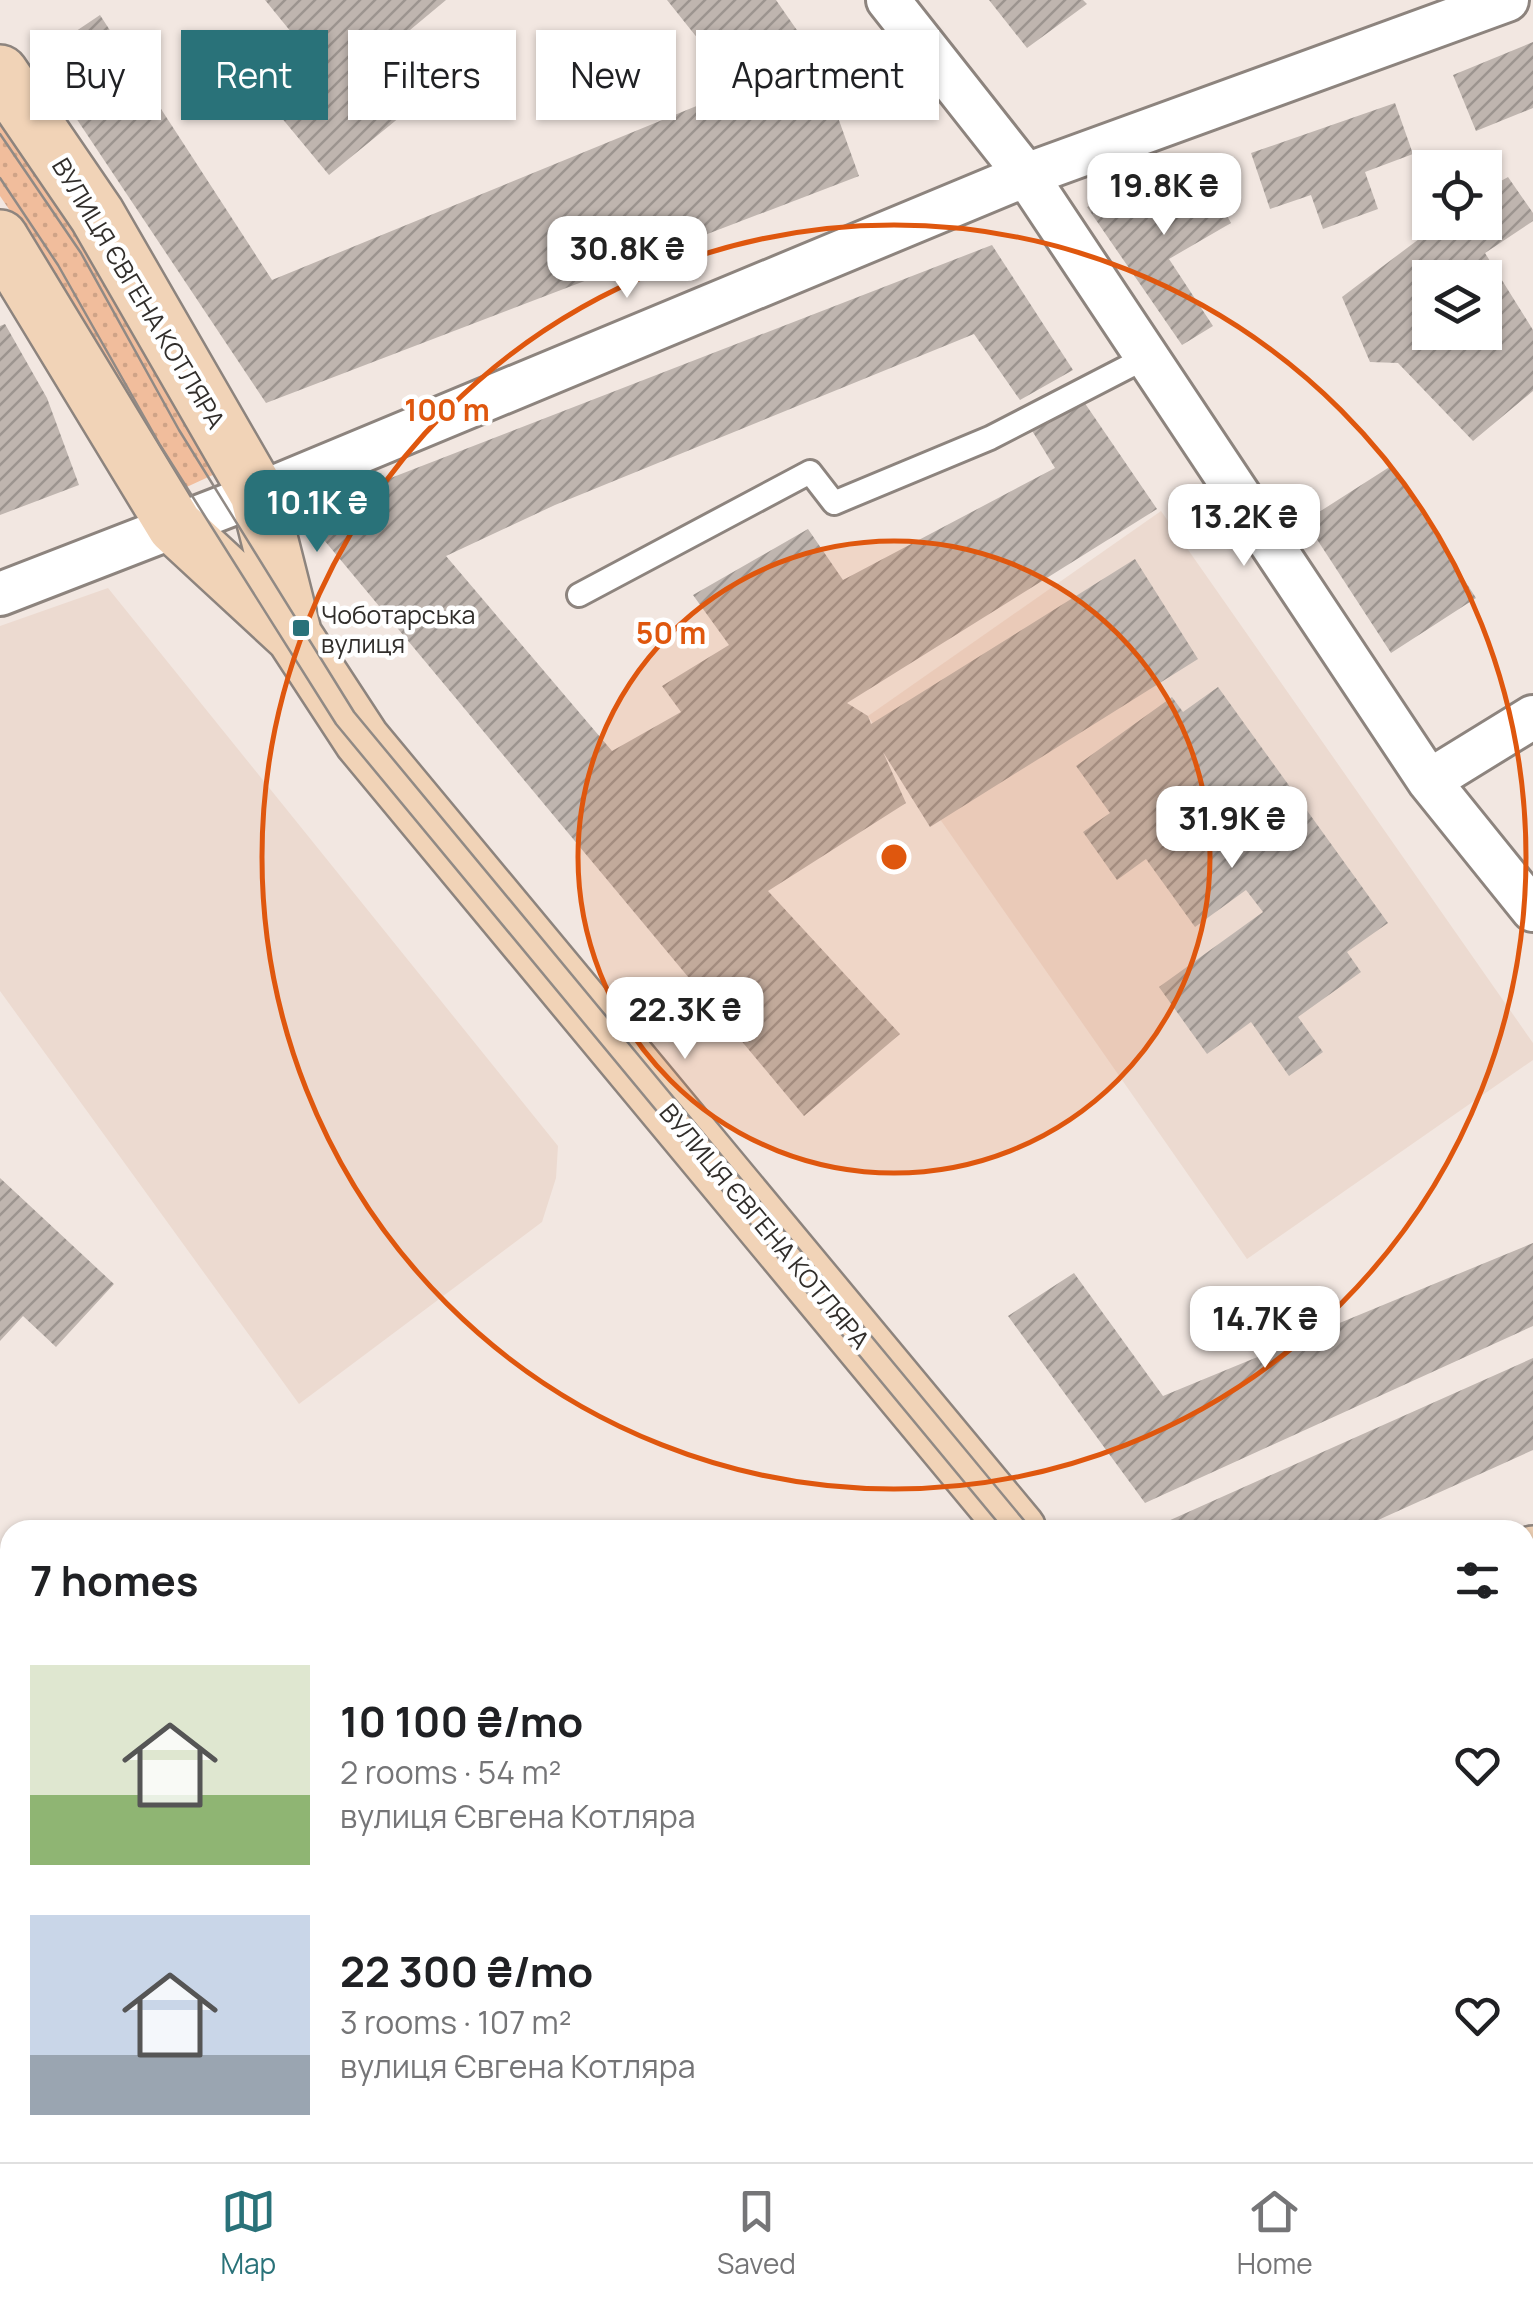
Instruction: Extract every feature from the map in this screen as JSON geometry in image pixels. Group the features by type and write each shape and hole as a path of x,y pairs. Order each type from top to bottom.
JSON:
{"main road":[{"name":"ВУЛИЦЯ ЄВГЕНА КОТЛЯРА","path":"0,74 97,215 258,494 294,636"},
{"name":"ВУЛИЦЯ ЄВГЕНА КОТЛЯРА","path":"0,238 176,526 294,636 354,730 1010,1520"}],"street":[{"path":"888,0 1026,175 1429,781 1533,910"},
{"path":"0,594 258,494 1026,175 1507,0"},
{"path":"1429,781 1533,717"}],"lane":[{"path":"580,595 810,472 834,502 990,438 1147,357"}],"shaded area":[{"path":"0,118 95,260 217,473 178,491 44,261 0,196"},
{"path":"1161,511 1533,1043 1533,1060 1247,1259 868,716"},
{"path":"108,588 558,1146 556,1178 542,1222 299,1404 0,991 0,626"}],"building":[{"path":"265,0 446,0 410,30 348,30 348,120 396,120 329,175 283,120 328,120 328,30 289,30"},
{"path":"667,0 776,0 797,30 696,30 696,36"},
{"path":"989,0 1083,0 1087,4 1027,48"},
{"path":"100,15 110,30 78,30"},
{"path":"1533,42 1533,108 1476,131 1453,75"},
{"path":"1395,103 1412,151 1365,172 1378,209 1323,229 1311,195 1270,209 1251,153"},
{"path":"696,106 696,120 839,120 859,176 266,403 77,120 161,120 161,109 272,280 662,120 676,120 676,114"},
{"path":"1197,159 1231,223 1169,259 1213,326 1182,345 1087,207"},
{"path":"1508,177 1533,213 1533,221 1485,253 1489,260 1412,260 1412,350 1502,350 1502,280 1533,330 1533,391 1473,441 1398,363 1370,362 1342,297 1418,240 1502,240 1502,180"},
{"path":"992,245 1073,370 1020,400 974,334 555,505 446,556 612,751 681,712 662,686 729,645 693,595 808,529 843,580 1055,468 1031,429 1082,399 1157,509 847,703 868,716 871,724 1135,559 1198,659 930,827 883,752 906,803 768,891 900,1034 804,1116 324,540 334,500"},
{"path":"5,324 47,398 79,485 0,515 0,326"},
{"path":"1391,466 1476,598 1391,653 1305,521"},
{"path":"1218,687 1388,923 1347,952 1361,972 1298,1017 1323,1052 1289,1076 1251,1022 1207,1054 1159,987 1263,912 1246,890 1195,927 1146,859 1117,880 1083,832 1110,813 1076,766 1172,697 1183,712"},
{"path":"0,1178 114,1284 56,1347 23,1316 0,1341"},
{"path":"1533,1243 1533,1326 1145,1503 1008,1316 1074,1273 1163,1396"},
{"path":"1533,1358 1533,1450 1378,1520 1170,1520"}],"tram line":[{"path":"0,134 81,253 179,430 354,712 1024,1520"},
{"path":"0,178 58,265 160,445 336,724 996,1520"}],"place":[{"name":"Чоботарська вулиця","path":"301,628"}]}
